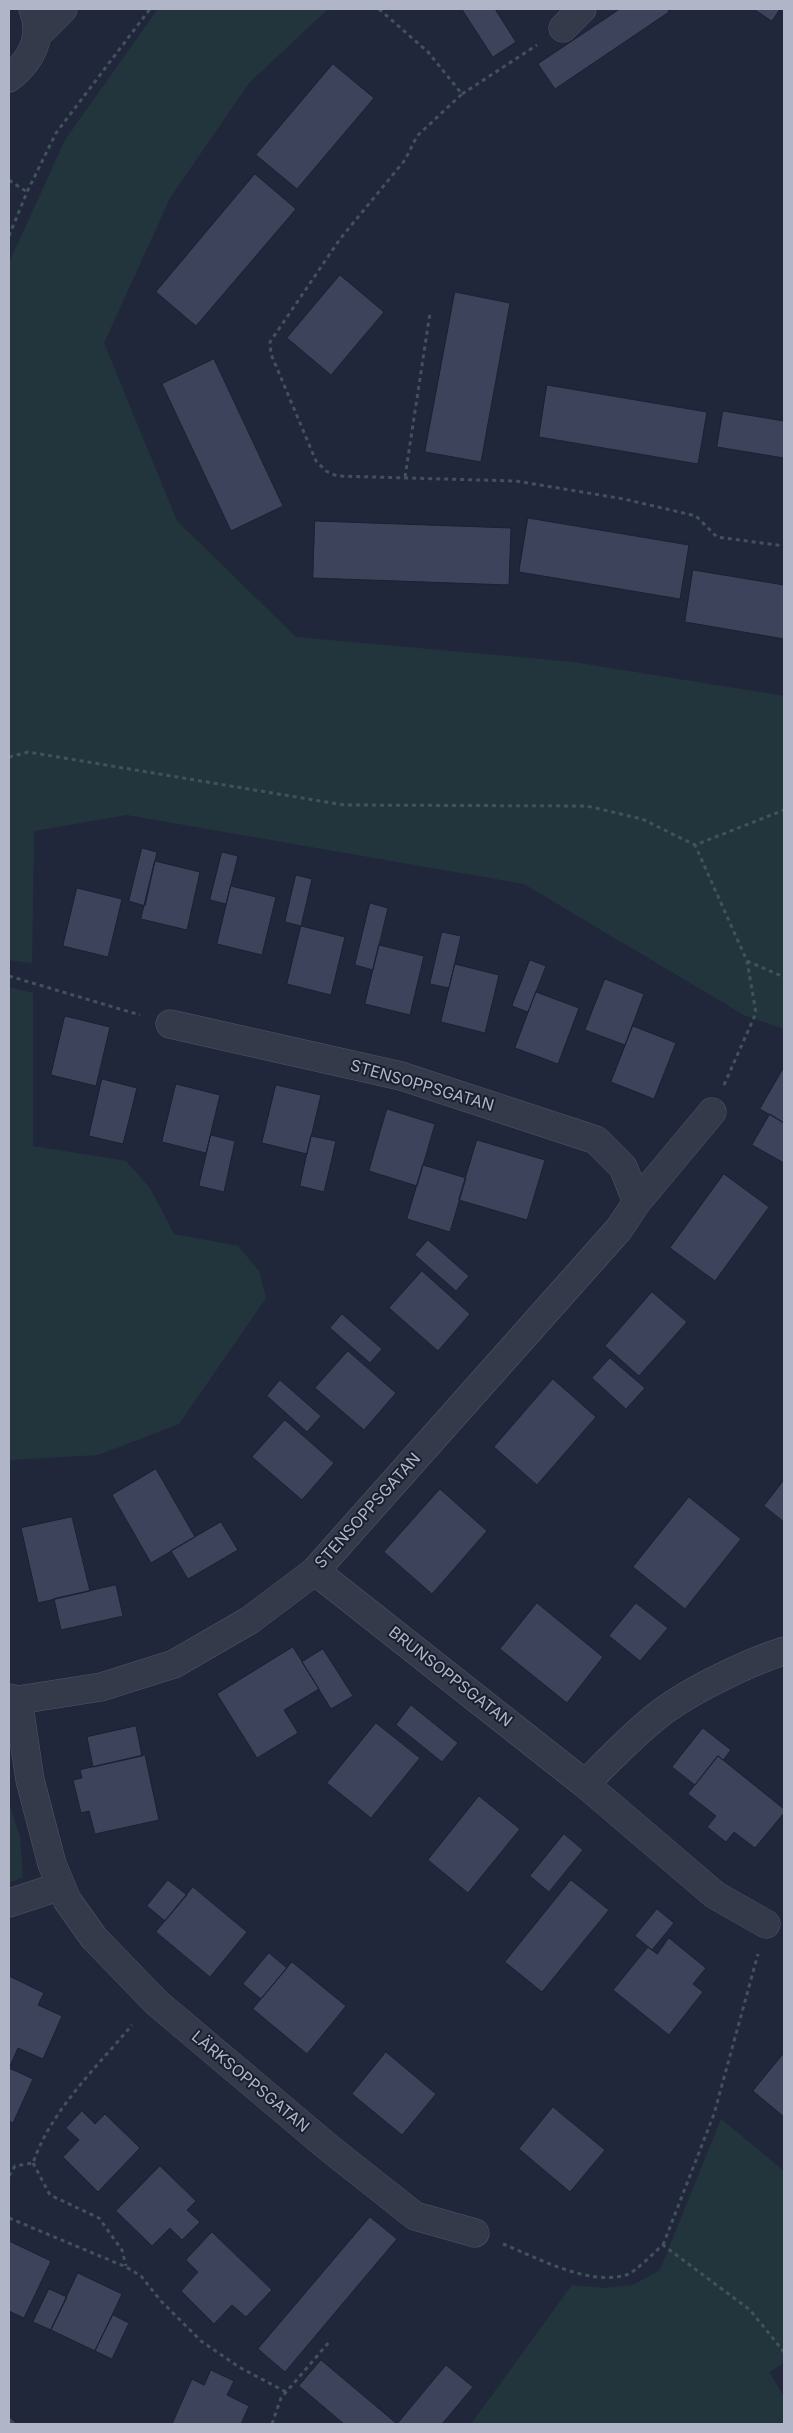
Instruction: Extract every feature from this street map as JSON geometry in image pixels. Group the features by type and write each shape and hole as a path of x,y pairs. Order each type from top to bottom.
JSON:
{"street":[{"path":"9,78 23,68 33,52 35,22 64,9"},
{"path":"563,28 582,9"},
{"name":"STENSOPPSGATAN","path":"170,1024 402,1076 596,1140 623,1167 637,1202"},
{"name":"STENSOPPSGATAN","path":"14,1699 101,1687 174,1664 250,1620 315,1571 619,1228 637,1202 712,1112"},
{"name":"BRUNSOPPSGATAN","path":"315,1571 585,1784 715,1895 766,1924"},
{"path":"585,1784 653,1718 704,1686 766,1657 784,1651"},
{"name":"LÄRKSOPPSGATAN","path":"14,1699 30,1780 52,1864 67,1900 94,1938 152,1998 329,2148 415,2216 475,2232"},
{"path":"9,1903 61,1886"}],"path":[{"path":"9,236 27,192 56,133 150,9"},
{"path":"379,9 428,52 462,94"},
{"path":"563,28 462,94 417,136 405,160 340,239 270,342 271,354 316,461 326,471 337,476 516,481 624,499 696,516 718,537 784,546"},
{"path":"9,180 27,192"},
{"path":"405,477 430,313"},
{"path":"9,757 28,752 344,805 586,806 642,819 695,845 747,961 756,1013 712,1112"},
{"path":"695,845 784,810"},
{"path":"747,961 784,977"},
{"path":"9,976 170,1024"},
{"path":"475,2232 577,2274 603,2276 627,2274 663,2245 714,2114 766,1924"},
{"path":"126,2267 122,2250 99,2218 50,2195 33,2163 40,2140 72,2097 152,1998"},
{"path":"9,2176 15,2166 33,2163"},
{"path":"9,2218 126,2267 141,2276 160,2300 201,2341 239,2368 286,2392"},
{"path":"663,2245 750,2310 784,2352"},
{"path":"272,2424 281,2398 330,2342"}],"shaded area":[{"path":"158,9 328,9 249,83 170,198 104,343 177,521 296,637 573,662 784,696 784,1029 744,1015 524,884 127,815 34,831 32,963 9,960 9,263 65,140"},
{"path":"9,987 33,993 33,1146 126,1161 150,1188 174,1234 238,1246 259,1271 266,1298 179,1424 98,1455 9,1460"},
{"path":"9,1804 20,1837 23,1877 9,1883"},
{"path":"721,2119 784,2171 784,2363 769,2372 784,2397 784,2424 471,2424 572,2285 604,2288 633,2285 660,2270"}],"building":[{"path":"462,9 495,9 516,42 493,57"},
{"path":"620,9 667,9 669,12 555,89 538,64"},
{"path":"754,9 780,9 772,21"},
{"path":"333,64 374,98 297,189 256,155"},
{"path":"255,174 296,209 196,326 156,292"},
{"path":"340,275 384,312 331,375 287,338"},
{"path":"455,292 510,303 481,462 425,452"},
{"path":"214,359 283,506 231,531 162,384"},
{"path":"547,385 707,412 698,464 539,437"},
{"path":"723,411 784,421 784,458 717,447"},
{"path":"528,518 689,545 680,599 519,572"},
{"path":"315,521 511,528 509,585 313,578"},
{"path":"693,570 784,585 784,639 685,622"},
{"path":"142,848 157,852 145,906 129,901"},
{"path":"222,852 238,856 226,904 210,900"},
{"path":"155,861 200,872 187,930 141,919"},
{"path":"296,875 312,879 301,926 285,922"},
{"path":"231,886 276,897 262,955 217,944"},
{"path":"77,888 122,899 108,957 63,946"},
{"path":"370,903 388,908 373,970 355,965"},
{"path":"301,926 345,937 331,995 287,984"},
{"path":"442,932 461,936 449,988 430,984"},
{"path":"379,945 424,956 410,1015 365,1004"},
{"path":"530,960 546,966 528,1012 512,1006"},
{"path":"455,964 499,975 485,1033 441,1022"},
{"path":"605,979 644,994 625,1045 585,1030"},
{"path":"536,992 579,1008 558,1064 515,1048"},
{"path":"65,1016 110,1027 96,1086 51,1075"},
{"path":"633,1026 676,1043 654,1099 611,1082"},
{"path":"784,1067 784,1123 760,1109"},
{"path":"102,1079 137,1088 123,1144 89,1136"},
{"path":"176,1084 220,1095 206,1153 162,1142"},
{"path":"276,1085 321,1095 307,1154 262,1143"},
{"path":"387,1109 435,1124 417,1186 369,1171"},
{"path":"770,1114 784,1123 784,1163 752,1145"},
{"path":"211,1135 235,1141 224,1192 199,1186"},
{"path":"311,1136 336,1141 324,1192 300,1186"},
{"path":"477,1140 545,1160 527,1220 459,1200"},
{"path":"423,1165 466,1178 450,1232 407,1219"},
{"path":"724,1174 769,1207 715,1281 670,1248"},
{"path":"428,1240 469,1276 456,1291 415,1255"},
{"path":"422,1271 470,1314 438,1351 389,1308"},
{"path":"652,1292 687,1322 639,1376 605,1346"},
{"path":"342,1314 382,1349 370,1363 330,1328"},
{"path":"348,1351 396,1393 364,1430 315,1388"},
{"path":"610,1358 645,1388 626,1409 592,1378"},
{"path":"553,1379 596,1417 537,1485 494,1447"},
{"path":"280,1380 321,1416 307,1432 267,1396"},
{"path":"285,1420 334,1463 302,1500 252,1457"},
{"path":"156,1469 195,1537 151,1563 112,1495"},
{"path":"784,1480 784,1522 764,1506"},
{"path":"440,1489 487,1531 432,1594 384,1552"},
{"path":"689,1497 741,1539 685,1609 633,1567"},
{"path":"72,1517 90,1591 38,1603 21,1528"},
{"path":"221,1522 238,1550 188,1579 171,1551"},
{"path":"116,1585 123,1616 61,1630 54,1599"},
{"path":"537,1603 603,1657 567,1703 500,1649"},
{"path":"636,1603 668,1628 640,1661 609,1636"},
{"path":"293,1647 319,1689 284,1710 298,1733 257,1758 217,1694"},
{"path":"323,1649 353,1696 331,1709 302,1662"},
{"path":"411,1705 458,1743 442,1762 396,1725"},
{"path":"376,1723 420,1758 371,1818 327,1783"},
{"path":"136,1726 142,1756 93,1767 87,1737"},
{"path":"703,1728 731,1750 723,1760 718,1756 695,1785 672,1767"},
{"path":"145,1755 159,1820 95,1834 89,1811 81,1813 73,1780 82,1778 80,1770"},
{"path":"718,1756 784,1809 784,1813 755,1848 734,1832 726,1842 707,1827 716,1816 688,1794"},
{"path":"479,1796 520,1829 468,1893 428,1860"},
{"path":"564,1834 583,1850 549,1892 530,1876"},
{"path":"168,1880 187,1895 165,1921 147,1906"},
{"path":"571,1880 609,1910 542,1992 505,1962"},
{"path":"193,1887 247,1932 210,1977 156,1932"},
{"path":"657,1909 674,1923 652,1950 635,1936"},
{"path":"669,1938 706,1968 693,1984 703,1992 669,2035 613,1990 648,1947 657,1954"},
{"path":"269,1953 287,1968 261,1999 243,1984"},
{"path":"292,1962 346,2006 307,2054 253,2009"},
{"path":"9,1976 44,1993 38,2005 62,2016 43,2059 18,2048 9,2068"},
{"path":"386,2052 436,2094 402,2135 352,2094"},
{"path":"784,2053 784,2117 753,2091"},
{"path":"9,2068 33,2079 13,2123 9,2121"},
{"path":"553,2107 605,2150 570,2192 519,2149"},
{"path":"82,2111 95,2124 105,2114 140,2148 98,2192 63,2157 79,2140 66,2128"},
{"path":"160,2166 196,2201 187,2210 200,2222 182,2240 170,2228 152,2246 116,2211"},
{"path":"370,2217 397,2239 285,2372 258,2349"},
{"path":"212,2232 272,2290 246,2317 232,2305 214,2324 181,2291 198,2272 186,2260"},
{"path":"9,2241 51,2261 24,2318 9,2311"},
{"path":"78,2273 122,2294 95,2351 51,2330"},
{"path":"49,2289 67,2297 51,2330 33,2322"},
{"path":"113,2315 129,2323 112,2359 95,2351"},
{"path":"321,2360 397,2424 344,2424 299,2386"},
{"path":"446,2365 473,2387 442,2424 397,2424"},
{"path":"211,2370 234,2381 227,2395 249,2406 241,2424 172,2424 192,2379 204,2385"},
{"path":"9,2416 17,2424 9,2424"}]}
